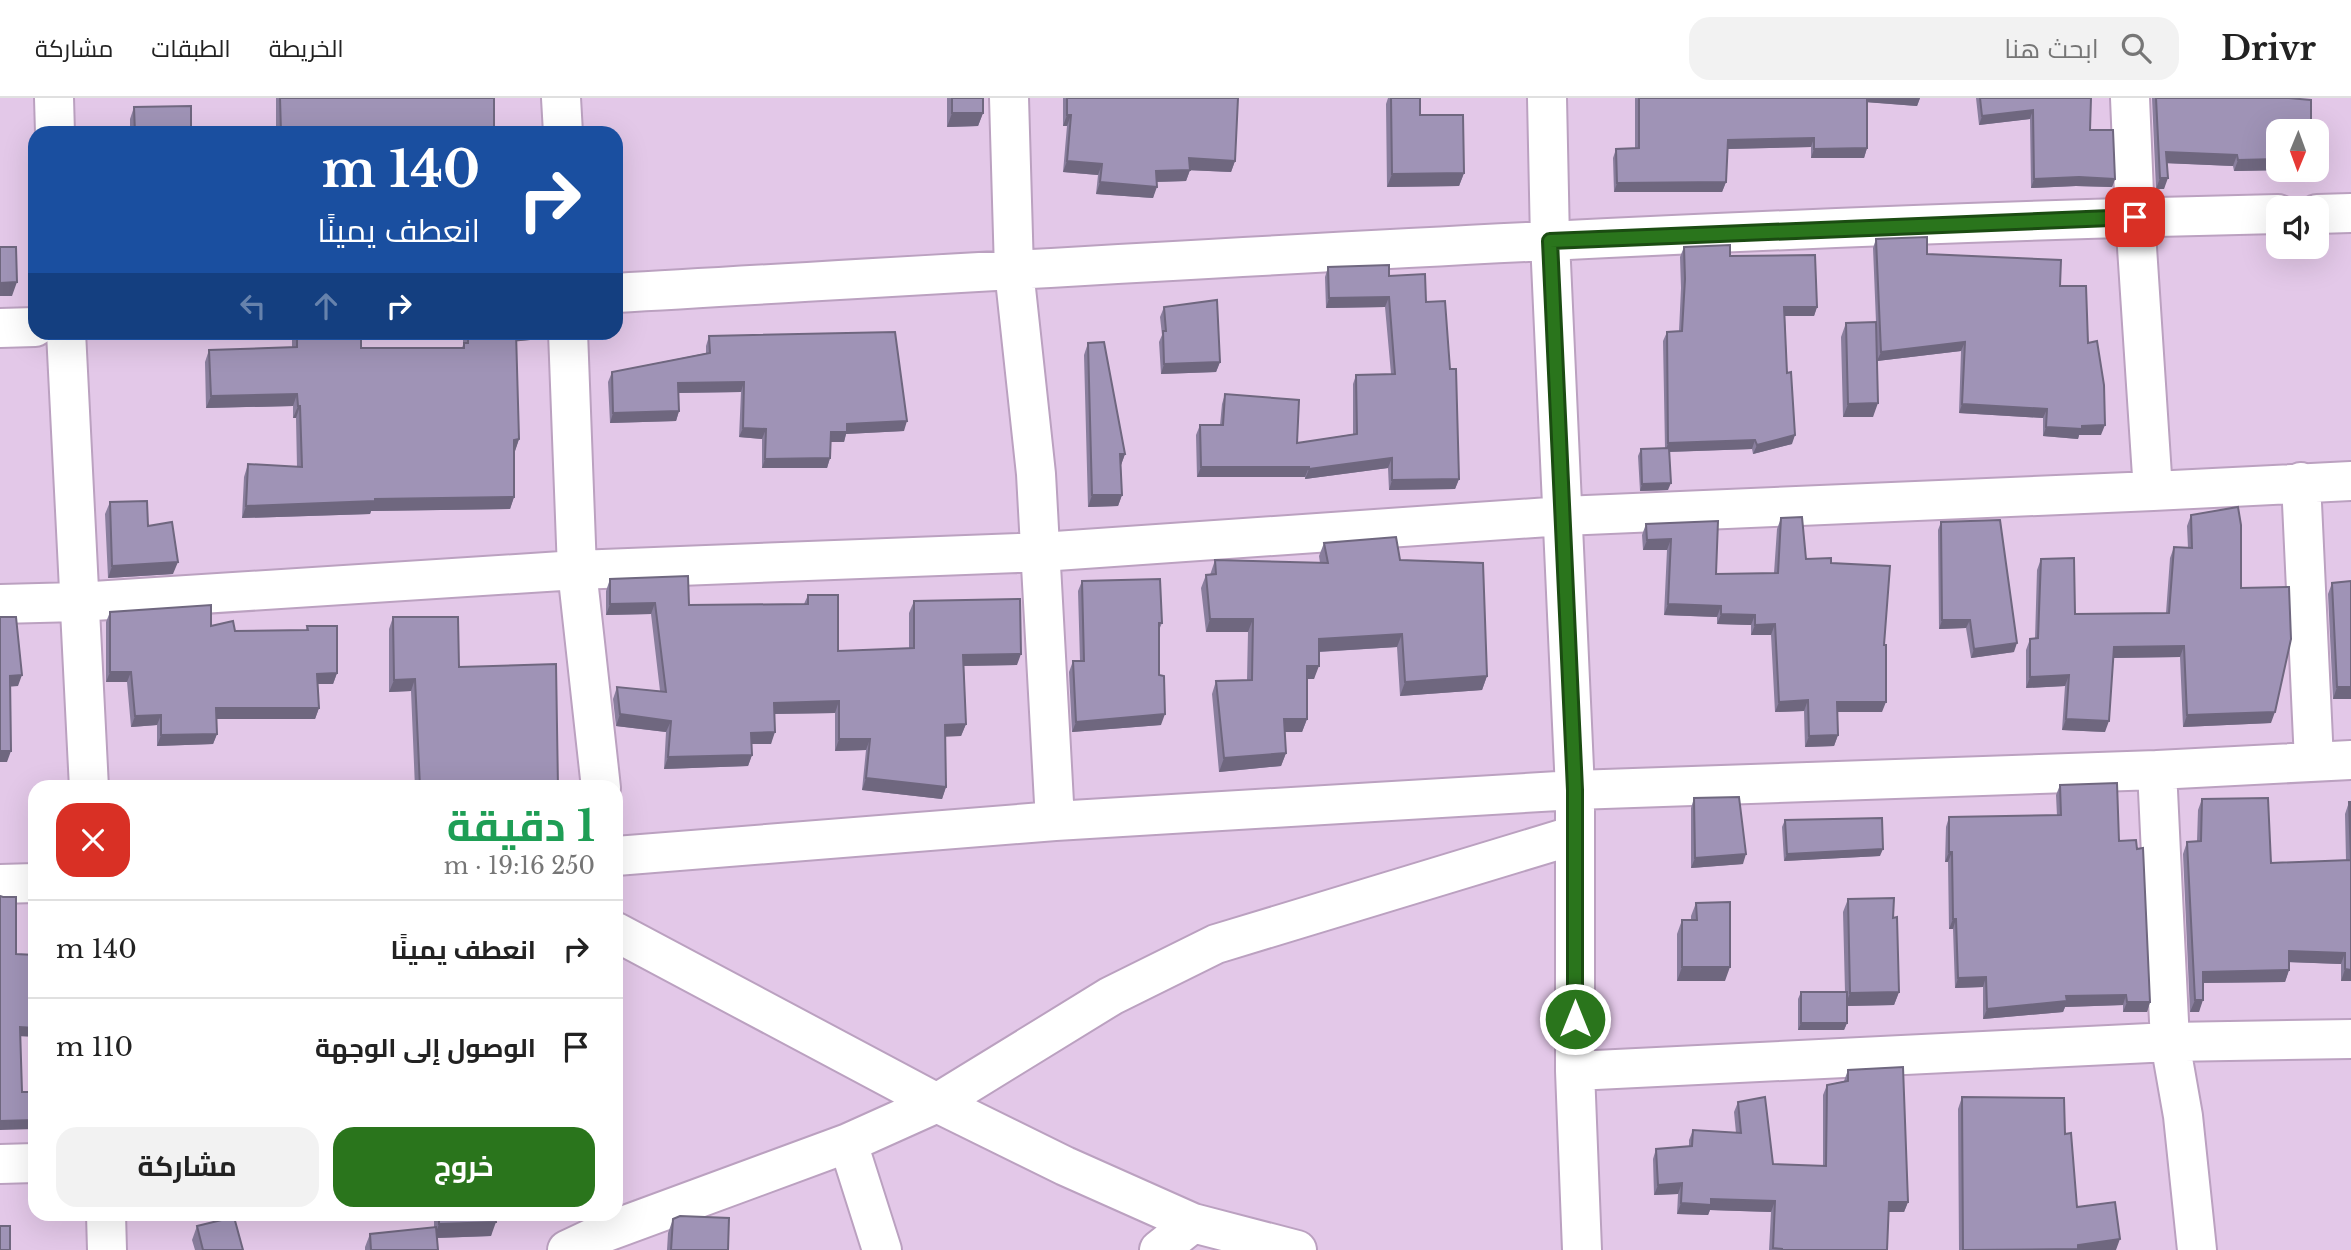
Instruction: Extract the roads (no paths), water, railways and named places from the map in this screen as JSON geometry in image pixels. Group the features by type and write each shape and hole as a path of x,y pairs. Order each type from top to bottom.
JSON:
{"street":[{"path":"54,98 55,126"},
{"path":"561,98 563,126"},
{"path":"1009,98 1014,270 1036,474 1055,821"},
{"path":"1547,98 1550,241 1575,790 1575,1071 1582,1250"},
{"path":"2130,98 2153,491"},
{"path":"2329,214 2351,213"},
{"path":"623,293 1550,241 2135,217 2266,215"},
{"path":"0,328 28,327"},
{"path":"66,340 89,780"},
{"path":"568,340 577,570 600,780"},
{"path":"0,604 78,602 577,570 1041,552 1563,516 2351,481"},
{"path":"2301,482 2314,761"},
{"path":"623,855 1055,821 1575,790 2157,770 2351,760"},
{"path":"2157,770 2170,1042 2183,1116 2197,1250"},
{"path":"623,1217 848,1143 936,1103 1111,996 1216,944 1574,835"},
{"path":"0,884 28,883"},
{"path":"623,936 936,1103 1065,1166 1193,1223 1297,1250"},
{"path":"1575,1071 2170,1042 2351,1039"},
{"path":"848,1143 882,1250"},
{"path":"0,1164 28,1163"},
{"path":"106,1221 107,1250"},
{"path":"1159,1250 1193,1223"},
{"path":"567,1250 602,1224"}]}
